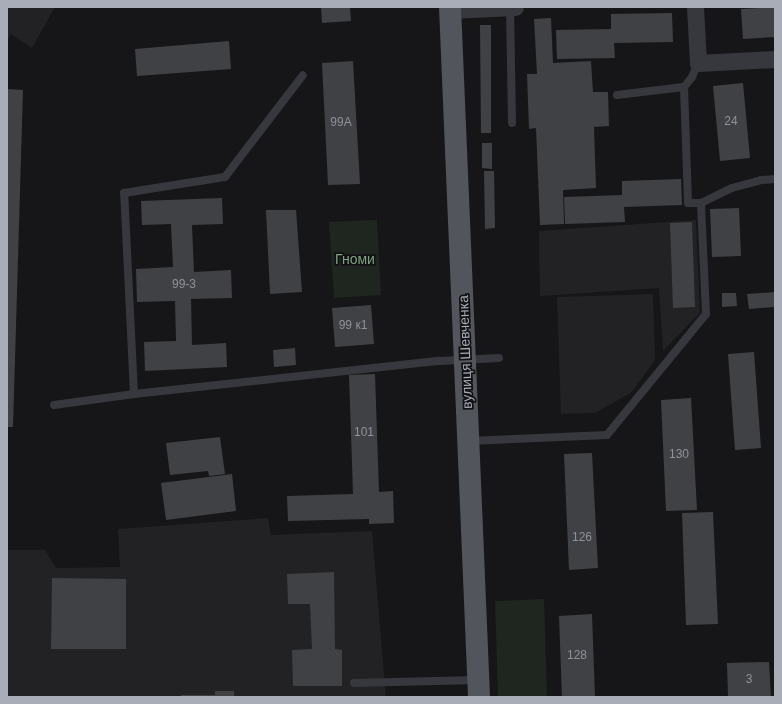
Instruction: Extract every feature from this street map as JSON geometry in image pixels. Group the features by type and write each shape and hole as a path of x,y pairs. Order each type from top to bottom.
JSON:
{"main road":[{"name":"вулиця Шевченка","path":"450,8 478,688"}],"street":[{"path":"450,8 515,7"},
{"path":"695,7 698,63 775,59"}],"lane":[{"path":"510,7 512,123"},
{"path":"698,63 692,77 684,87 688,203 701,202 732,188 761,180 775,179"},
{"path":"134,394 124,193 225,177 303,75"},
{"path":"618,95 684,87"},
{"path":"468,441 607,435 706,314 701,202"},
{"path":"54,405 134,394 465,359 500,358"},
{"path":"354,683 478,688"}],"shaded area":[{"path":"7,7 55,7 32,48 11,34 7,41"},
{"path":"696,220 700,313 663,351 659,288 540,296 539,231"},
{"path":"653,294 655,360 631,393 595,413 561,414 557,297"},
{"path":"268,518 271,535 372,531 386,697 7,697 7,550 45,550 56,568 120,567 118,529"}],"green space":[{"name":"Гноми","path":"377,220 381,295 334,298 329,222"},
{"path":"544,599 547,697 498,697 495,601"}],"building":[{"path":"321,7 350,7 351,21 322,23"},
{"path":"775,7 775,37 743,39 741,9"},
{"path":"672,13 673,42 614,43 615,58 557,59 556,30 611,29 611,14"},
{"path":"551,18 553,63 591,61 593,92 608,92 609,126 594,127 596,188 563,190 564,224 540,225 536,128 529,129 527,74 537,74 534,19"},
{"path":"480,25 491,25 491,133 481,133"},
{"path":"229,41 231,69 137,76 135,49"},
{"path":"353,61 360,184 328,185 322,63"},
{"path":"743,83 750,158 720,161 713,86"},
{"path":"7,89 23,90 13,427 7,427"},
{"path":"482,143 492,143 492,169 482,168"},
{"path":"484,171 494,171 495,228 485,229"},
{"path":"681,179 682,205 624,207 625,222 565,224 564,197 622,195 622,181"},
{"path":"222,198 223,224 192,225 194,272 231,270 232,298 191,299 192,345 226,343 227,367 145,371 144,342 176,341 175,301 137,302 136,269 173,267 171,224 142,225 141,201"},
{"path":"739,208 741,256 712,257 710,209"},
{"path":"266,210 296,210 302,292 270,294"},
{"path":"692,222 695,307 673,308 670,223"},
{"path":"775,292 775,307 749,309 747,294"},
{"path":"722,293 736,293 737,306 722,307"},
{"path":"371,305 374,344 335,347 332,308"},
{"path":"295,348 296,365 274,367 273,350"},
{"path":"754,352 761,448 735,450 728,354"},
{"path":"375,374 379,492 393,491 394,523 369,524 369,519 288,521 287,496 353,494 349,375"},
{"path":"691,398 697,510 666,511 661,400"},
{"path":"220,437 225,474 209,476 208,471 170,475 166,443"},
{"path":"592,453 598,568 569,570 564,454"},
{"path":"232,474 236,511 166,520 161,483"},
{"path":"713,512 718,624 686,625 682,513"},
{"path":"334,572 335,649 342,650 342,686 293,686 292,650 312,649 310,604 288,604 287,574"},
{"path":"52,578 126,579 126,649 51,649"},
{"path":"592,614 595,697 562,697 559,616"},
{"path":"769,662 771,697 728,697 727,663"},
{"path":"215,691 234,691 234,697 181,697 181,695 215,695"}]}
